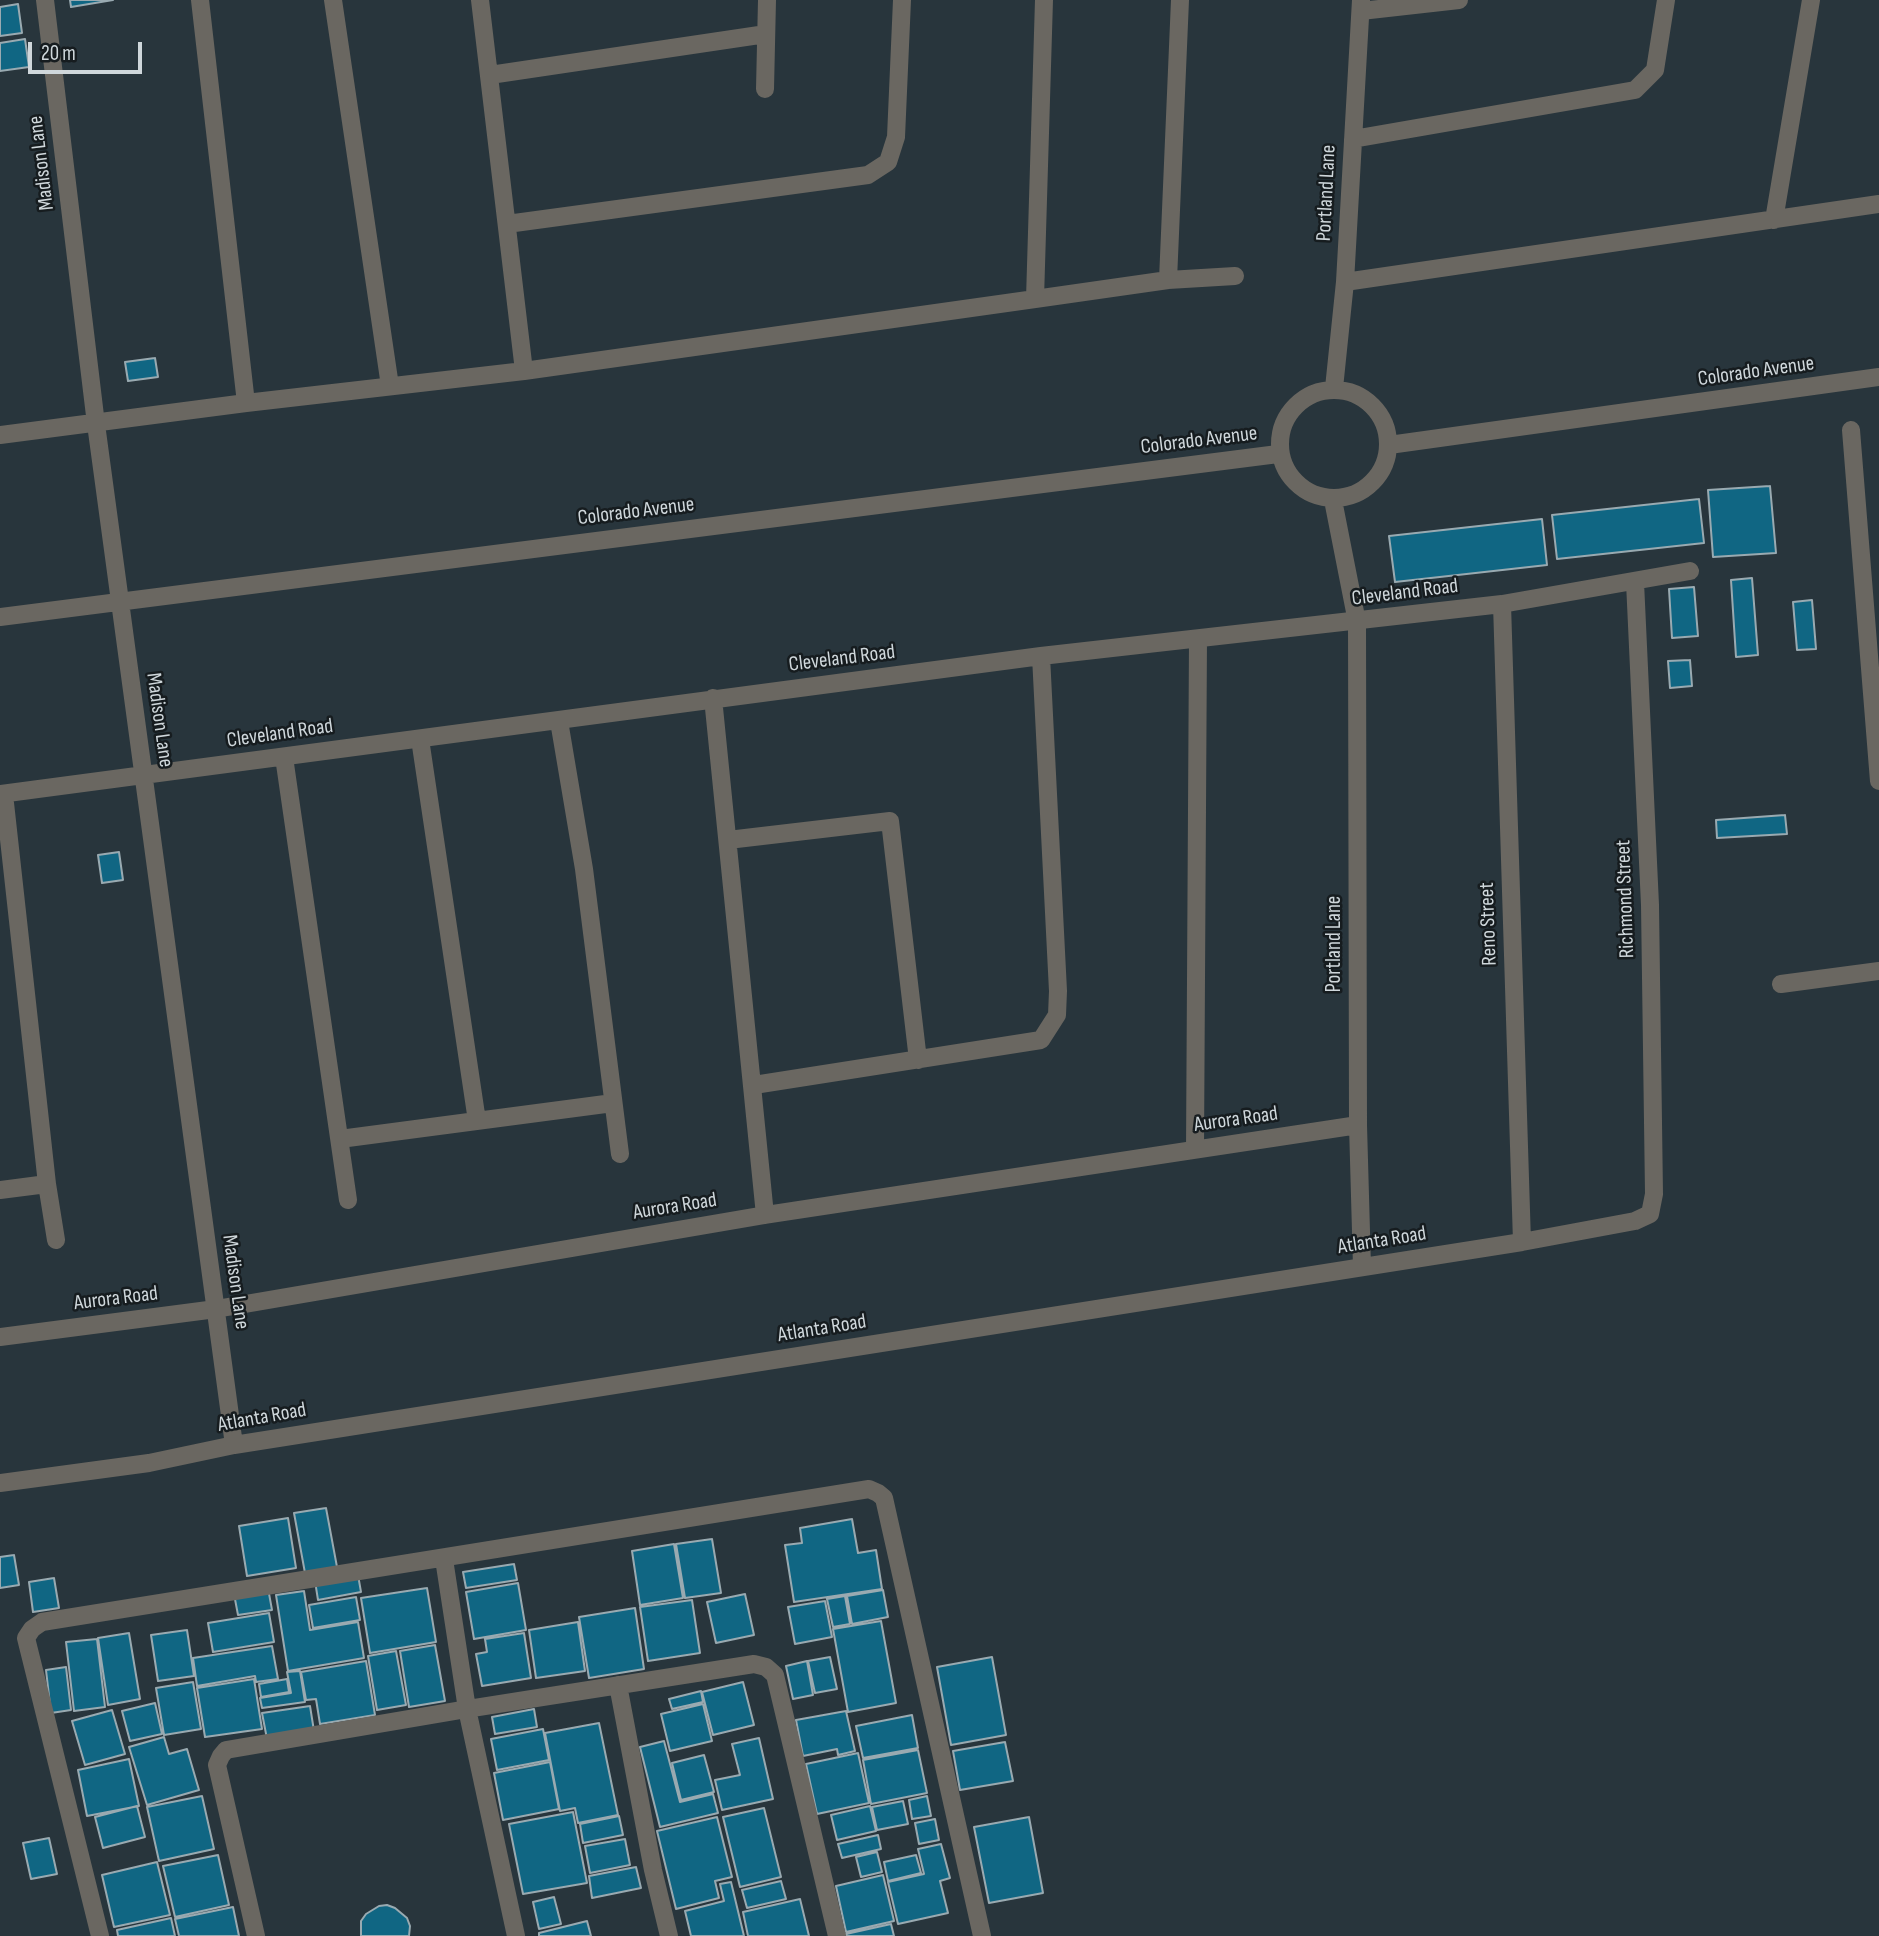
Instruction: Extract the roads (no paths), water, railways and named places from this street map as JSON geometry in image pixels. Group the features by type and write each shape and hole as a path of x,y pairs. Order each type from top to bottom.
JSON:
{"street":[{"name":"Madison Lane","path":"45,0 119,600 234,1445"},
{"path":"200,0 246,402"},
{"path":"333,0 390,386"},
{"path":"480,0 524,370"},
{"path":"765,89 767,0"},
{"path":"508,224 868,174 888,162 896,136 902,0"},
{"path":"1035,299 1044,0"},
{"path":"1168,280 1180,0"},
{"path":"1361,6 1459,0"},
{"path":"1353,139 1636,90 1655,70 1666,0"},
{"path":"1774,220 1811,0"},
{"name":"Portland Lane","path":"1334,388 1345,282 1361,6"},
{"path":"490,75 766,34"},
{"path":"1345,282 1879,204"},
{"path":"0,435 246,402 524,370 1168,280 1235,276"},
{"name":"Colorado Avenue","path":"1389,445 1879,377"},
{"path":"1334,388 1362,397 1382,417 1389,445 1381,473 1361,493 1333,500 1297,486 1278,454 1282,422 1303,397 1334,388"},
{"path":"1851,430 1879,781"},
{"name":"Colorado Avenue","path":"0,617 1278,454"},
{"name":"Portland Lane","path":"1333,500 1357,622 1358,1125 1362,1267"},
{"name":"Cleveland Road","path":"2,794 1041,656 1503,604 1690,571"},
{"name":"Richmond Street","path":"1635,582 1650,905 1654,1194 1650,1214"},
{"name":"Reno Street","path":"1503,604 1522,1242"},
{"path":"1195,1149 1198,639"},
{"path":"754,1085 1041,1040 1057,1015 1058,991 1041,656"},
{"path":"713,698 754,1085 765,1216"},
{"path":"559,721 584,869 620,1154"},
{"path":"420,738 477,1121"},
{"path":"284,757 348,1200"},
{"path":"2,794 47,1184 56,1240"},
{"path":"728,840 890,821 918,1060"},
{"path":"1781,984 1879,971"},
{"path":"340,1139 614,1103"},
{"name":"Aurora Road","path":"0,1337 216,1309 765,1216 1358,1125"},
{"path":"0,1190 47,1184"},
{"name":"Atlanta Road","path":"0,1483 149,1463 234,1445 1522,1242 1635,1221 1650,1214"},
{"path":"100,1936 26,1638 32,1629 42,1622 869,1489 884,1498 982,1936"},
{"path":"444,1559 467,1709 516,1936"},
{"path":"256,1936 217,1765 226,1750 754,1664 766,1667 775,1675 837,1936"},
{"path":"618,1685 651,1859 669,1936"}]}
